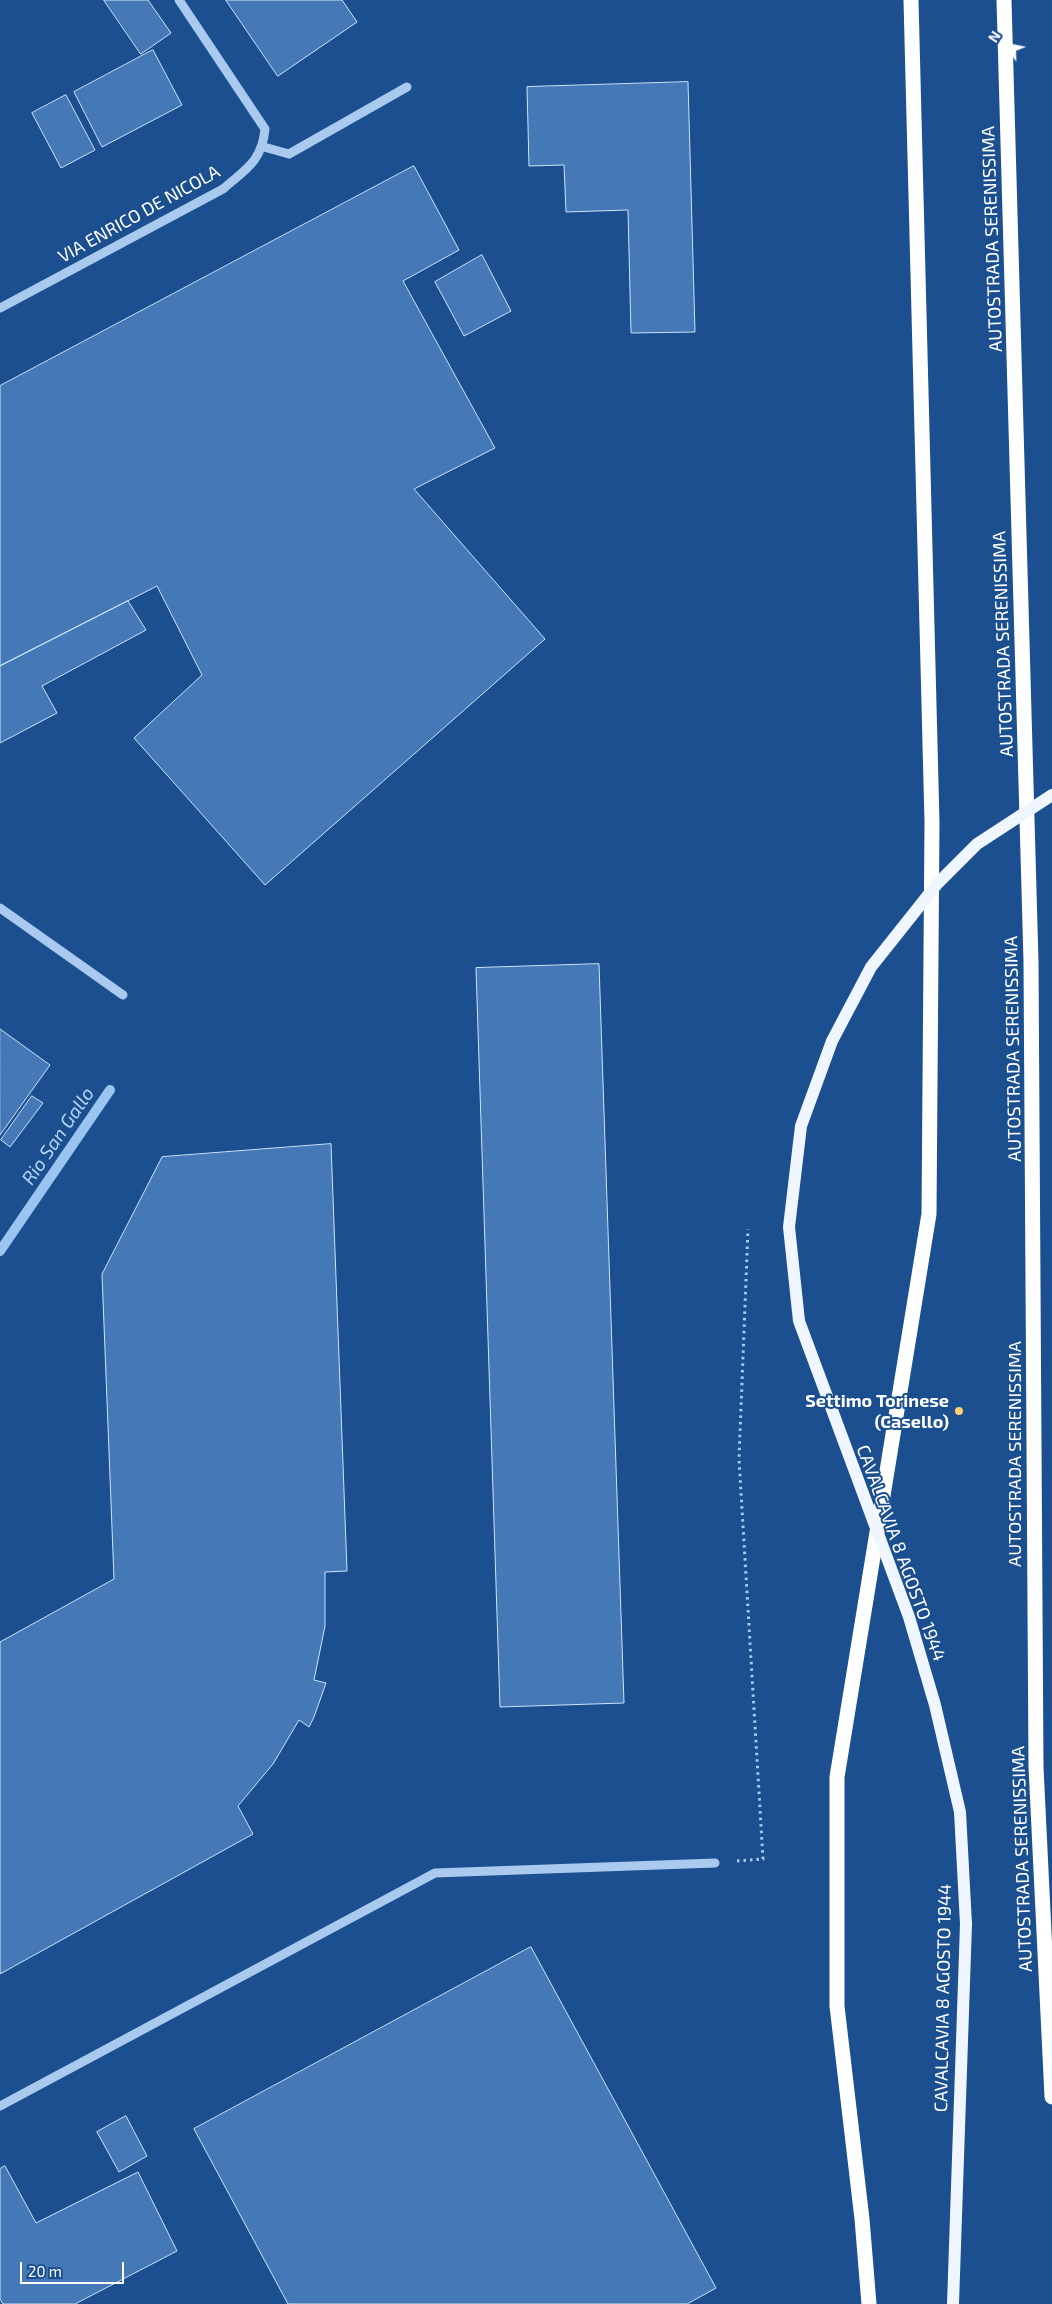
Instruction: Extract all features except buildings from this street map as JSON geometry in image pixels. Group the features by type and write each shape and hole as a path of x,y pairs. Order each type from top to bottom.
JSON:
{"highway":[{"path":"868,2304 862,2219 837,2006 837,1777 929,1214 932,822 911,0"},
{"name":"AUTOSTRADA SERENISSIMA","path":"1004,0 1031,962 1036,1767 1052,2097"}],"main road":[{"name":"CAVALCAVIA 8 AGOSTO 1944","path":"953,2304 966,1924 960,1812 935,1704 909,1617 798,1321 789,1228 801,1126 832,1041 871,967 937,884 977,844 1052,794"}],"street":[{"path":"179,0 265,129 264,147 289,154 407,87"},
{"name":"VIA ENRICO DE NICOLA","path":"0,308 223,189 251,165 264,147"},
{"path":"0,908 123,995"},
{"path":"0,2106 435,1873 715,1864"}],"path":[{"path":"715,1864 763,1858 739,1459 748,1229"}],"waterway":[{"name":"Rio San Gallo","path":"0,1251 110,1090"}],"place":[{"name":"Settimo Torinese (Casello)","path":"959,1411"}]}
